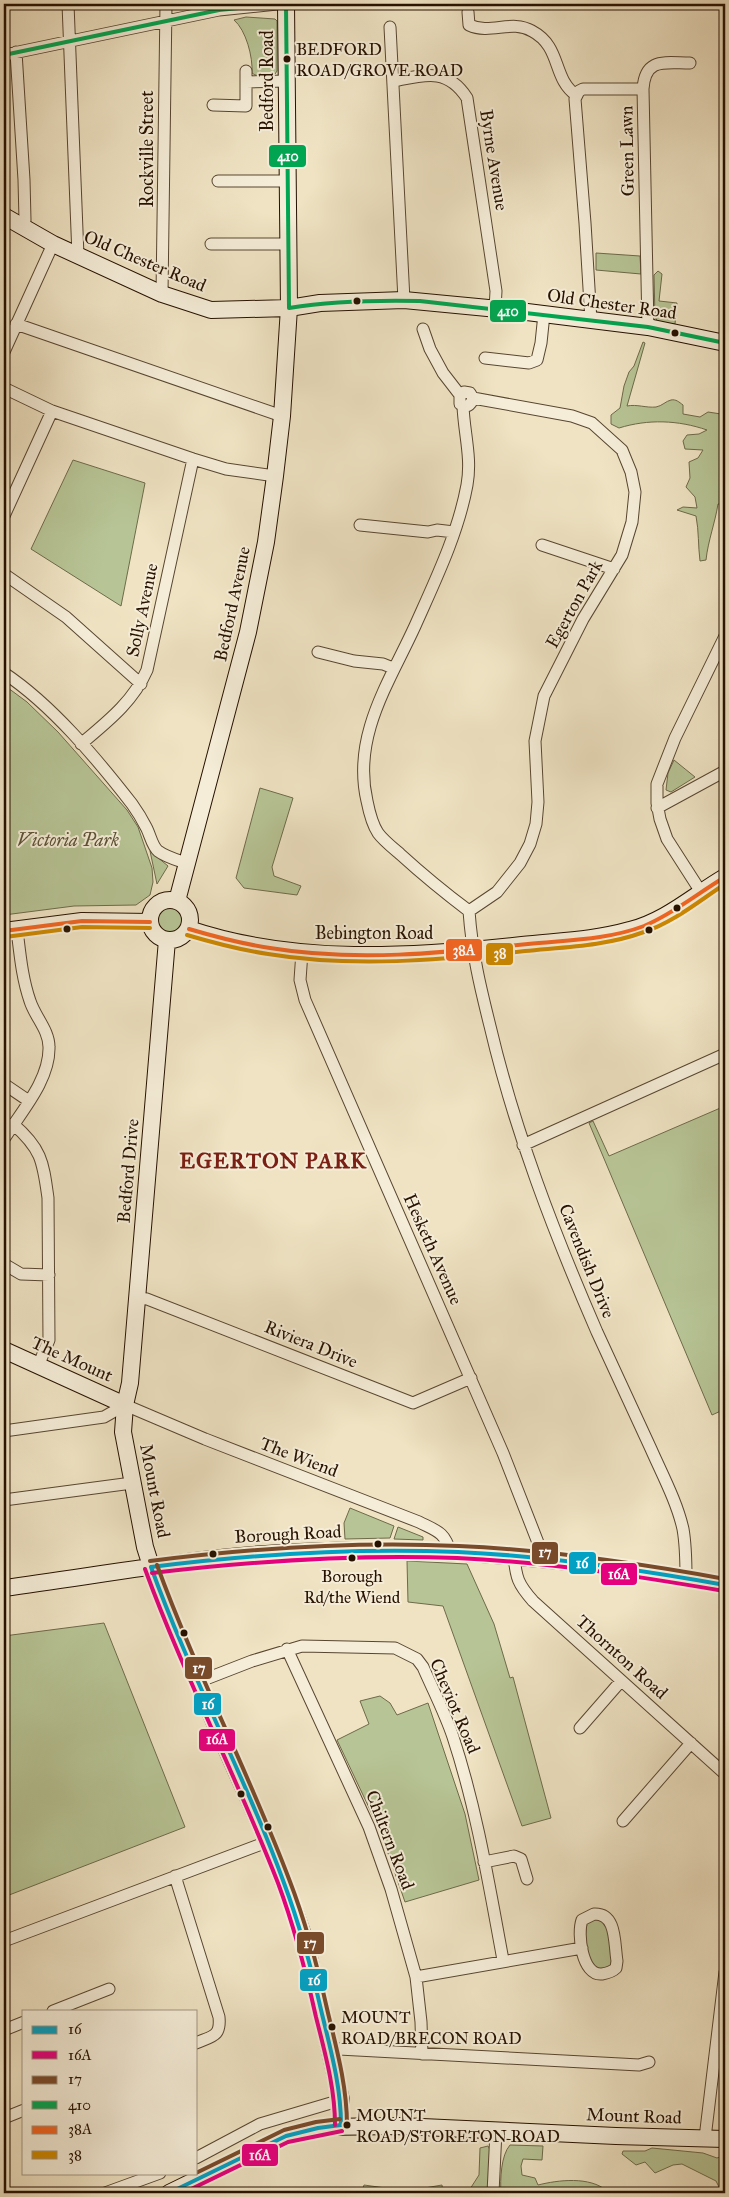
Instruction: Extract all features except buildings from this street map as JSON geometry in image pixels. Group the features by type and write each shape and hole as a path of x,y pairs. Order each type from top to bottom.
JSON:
{"main road":[{"name":"Bedford Road","path":"286,4 289,308"},
{"name":"Old Chester Road","path":"4,216 22,228 78,256 162,294 211,310 289,308 320,304 404,300 648,327 725,343"},
{"name":"Bedford Avenue","path":"177,901 248,632 266,542 282,416 289,308"},
{"name":"Bebington Road","path":"188,930 241,944 302,952 413,955 472,950 596,937 631,930 653,922 725,877"},
{"path":"166,900 177,901 185,906 191,920 188,930 178,939 167,940 154,933 150,922 151,915 157,905 166,900"},
{"path":"10,930 82,921 150,922"},
{"name":"Bedford Drive","path":"125,1405 130,1383 167,940"},
{"name":"The Mount","path":"4,1350 125,1405"},
{"name":"Mount Road","path":"125,1405 123,1436 145,1547 151,1567 198,1682 283,1880 306,1944 341,2100 341,2125 705,2138 724,2142"},
{"name":"Borough Road","path":"4,1588 229,1557 299,1552 450,1552 544,1558 725,1585"},
{"path":"169,2193 193,2189 255,2149 286,2136 318,2128 341,2125"}],"street":[{"path":"68,4 71,41 78,256"},
{"name":"Rockville Street","path":"162,294 166,4"},
{"path":"4,55 218,10 277,4"},
{"path":"468,12 469,25"},
{"path":"457,26 469,25 479,30 518,26 531,30 543,38 551,48 564,84 576,95 574,104 585,223 591,321"},
{"path":"390,27 404,300"},
{"path":"16,52 25,220 22,228"},
{"path":"643,89 645,73 656,64 690,63"},
{"name":"Byrne Avenue","path":"394,81 435,74 446,78 460,88 467,98 496,291 495,309"},
{"path":"213,105 246,106 246,77 287,81"},
{"name":"Green Lawn","path":"576,95 583,89 643,89 648,327"},
{"path":"218,181 288,181"},
{"path":"4,352 53,244"},
{"path":"212,244 288,244"},
{"path":"485,358 529,363 537,360 544,314"},
{"path":"16,324 282,416"},
{"path":"423,329 430,349 443,373 460,395 460,404 464,406 470,460 467,486 448,552 414,629 379,699 367,734 363,785 378,833 427,878 469,911 472,950"},
{"path":"4,388 52,411 193,459 226,469 275,476"},
{"name":"Egerton Park","path":"460,395 464,392 470,393 473,398 572,416 592,423 622,450 631,472 635,492 632,522 622,555 583,619 544,696 535,740 538,802 536,824 530,844 520,863 497,892 469,911"},
{"path":"464,406 472,403 473,398"},
{"path":"4,516 52,411"},
{"name":"Solly Avenue","path":"81,744 129,702 141,684 147,670 193,459"},
{"path":"360,525 428,532 437,530 454,532"},
{"path":"542,545 559,544 614,569"},
{"path":"4,574 66,617 141,684"},
{"path":"701,892 667,839 660,820 657,784 663,766 725,636"},
{"path":"318,652 354,661 383,664 393,668"},
{"path":"4,673 50,710 81,744 132,805 147,827 156,850 175,860 186,863"},
{"path":"658,808 725,771"},
{"path":"4,1139 43,1076 49,1047 47,1034 30,1004 10,930"},
{"name":"Cavendish Drive","path":"472,950 494,1046 523,1144 563,1251 665,1480 682,1527 687,1552 686,1578"},
{"name":"Hesketh Avenue","path":"302,952 300,980 305,1000 471,1378 544,1558"},
{"path":"523,1144 725,1054"},
{"path":"4,1084 29,1101"},
{"path":"13,1124 31,1139 38,1151 45,1175 48,1198 49,1340 38,1366"},
{"path":"4,1264 21,1274 50,1276"},
{"name":"Riviera Drive","path":"137,1298 147,1298 413,1403 471,1378"},
{"path":"4,1431 106,1416 125,1405"},
{"name":"The Wiend","path":"125,1405 437,1530 446,1538 450,1552"},
{"path":"4,1500 132,1483"},
{"name":"Thornton Road","path":"514,1556 515,1572 520,1586 533,1601 725,1774"},
{"name":"Cheviot Road","path":"198,1682 288,1649 302,1646 396,1648 417,1659 423,1667 452,1736 477,1824 503,1960"},
{"name":"Chiltern Road","path":"288,1649 369,1827 399,1914 416,1977 422,2054"},
{"path":"580,1728 622,1681"},
{"path":"623,1821 691,1743"},
{"path":"4,1941 267,1842"},
{"path":"484,1862 514,1856 521,1859 527,1879"},
{"path":"175,1876 219,2017 220,2028 216,2035 198,2042"},
{"path":"594,1914 607,1916 612,1932 617,1961 616,1968 607,1974 598,1975 591,1972 582,1948 580,1924 582,1920 594,1914"},
{"path":"416,1977 503,1960 582,1948"},
{"path":"705,2138 725,1972"},
{"path":"56,2010 109,1989"},
{"path":"4,2030 22,2023"},
{"path":"330,2051 339,2049 639,2065 649,2062"},
{"path":"198,2157 260,2124 341,2100"},
{"path":"4,2118 22,2111"},
{"path":"493,2193 496,2131"},
{"path":"105,2193 157,2174"}],"green space":[{"path":"246,17 275,19 277,21 277,71 275,74 255,75 252,73 248,44 242,30 234,20"},
{"path":"596,253 640,256 641,274 596,270"},
{"path":"658,271 662,274 659,301 677,303 675,324 658,322 655,317 654,275"},
{"path":"643,342 645,343 627,406 656,407 673,400 683,405 683,414 700,417 708,412 721,414 725,411 725,484 723,491 725,496 722,504 718,504 706,560 700,561 696,516 677,510 683,507 697,508 695,497 686,487 690,478 689,462 698,458 703,450 685,449 683,441 687,435 699,434 707,430 685,424 663,422 641,423 619,428 611,424 611,415 620,408 624,386"},
{"path":"73,460 145,483 121,606 31,549"},
{"name":"Victoria Park","path":"4,685 27,702 58,732 127,810 138,827 152,868 153,882 150,895 136,905 74,906 4,915"},
{"path":"674,760 695,777 671,792 666,790 668,773"},
{"path":"260,788 293,798 272,867 274,876 301,886 297,895 244,888 236,878"},
{"path":"150,851 168,866 157,884"},
{"path":"170,906 176,907 184,915 184,927 176,935 170,936 164,935 156,927 155,921 156,915 164,907"},
{"path":"725,1106 725,1409 712,1415 589,1123 593,1121 609,1156"},
{"path":"350,1508 394,1526 390,1538 345,1539 344,1523"},
{"path":"398,1527 423,1537 423,1540 394,1539"},
{"path":"407,1561 467,1564 494,1624 510,1678 513,1677 551,1818 522,1826 443,1606 408,1602"},
{"path":"104,1623 185,1827 4,1897 4,1636"},
{"path":"380,1696 390,1703 397,1715 428,1703 465,1814 479,1880 405,1902 381,1833 337,1740 369,1724 360,1701"},
{"path":"594,1918 607,1921 613,1968 597,1972 590,1961 585,1940 588,1920"},
{"path":"510,2145 543,2146 542,2160 523,2159 521,2166 522,2175 535,2178 538,2185 574,2180 592,2183 607,2191 631,2191 632,2193 501,2193 503,2161"},
{"path":"488,2146 491,2152 491,2193 470,2193 470,2189 479,2175 480,2148"},
{"path":"652,2148 703,2153 717,2158 725,2155 725,2193 722,2193 716,2181 682,2164 673,2165 655,2173 645,2162 636,2165 622,2154 623,2151 645,2151"},
{"path":"364,2185 407,2191 442,2185 443,2193 361,2193"}],"transit line":[{"name":"410","path":"4,55 219,10 277,4"},
{"name":"410","path":"286,4 289,308"},
{"name":"410","path":"289,308 354,302 420,301 648,327 725,343"},
{"name":"38A","path":"189,929 260,946 334,955 431,953 572,940 601,937 644,926 725,877"},
{"name":"38","path":"187,935 258,952 332,961 429,960 493,954 585,945 630,937 666,923 725,884"},
{"name":"38A","path":"4,931 82,921 150,922"},
{"name":"38","path":"5,937 82,927 150,928"},
{"name":"17","path":"150,1561 227,1552 343,1545 459,1546 560,1554 725,1579"},
{"name":"16","path":"151,1567 304,1553 458,1552 592,1564 725,1585"},
{"name":"16A","path":"152,1573 228,1565 342,1558 457,1558 558,1566 724,1591"},
{"name":"17","path":"157,1565 188,1644 257,1800 301,1912 316,1962 338,2055 347,2111 347,2125"},
{"name":"16","path":"151,1567 183,1647 269,1843 290,1899 310,1965 332,2055 341,2111 341,2125"},
{"name":"16A","path":"145,1569 176,1648 262,1843 284,1899 304,1966 326,2057 335,2111 335,2125"},
{"name":"17","path":"198,2172 284,2130 316,2122 340,2119"},
{"name":"16","path":"169,2193 286,2136 318,2128 341,2125"},
{"name":"16A","path":"183,2193 288,2142 342,2131"}],"place":[{"name":"BEDFORD ROAD/GROVE ROAD","path":"287,59"},
{"name":"Borough Rd/the Wiend","path":"352,1558"},
{"name":"MOUNT ROAD/BRECON ROAD","path":"332,2027"},
{"name":"MOUNT ROAD/STORETON ROAD","path":"347,2125"}],"district":[{"name":"EGERTON PARK","path":"273,1160"}]}
